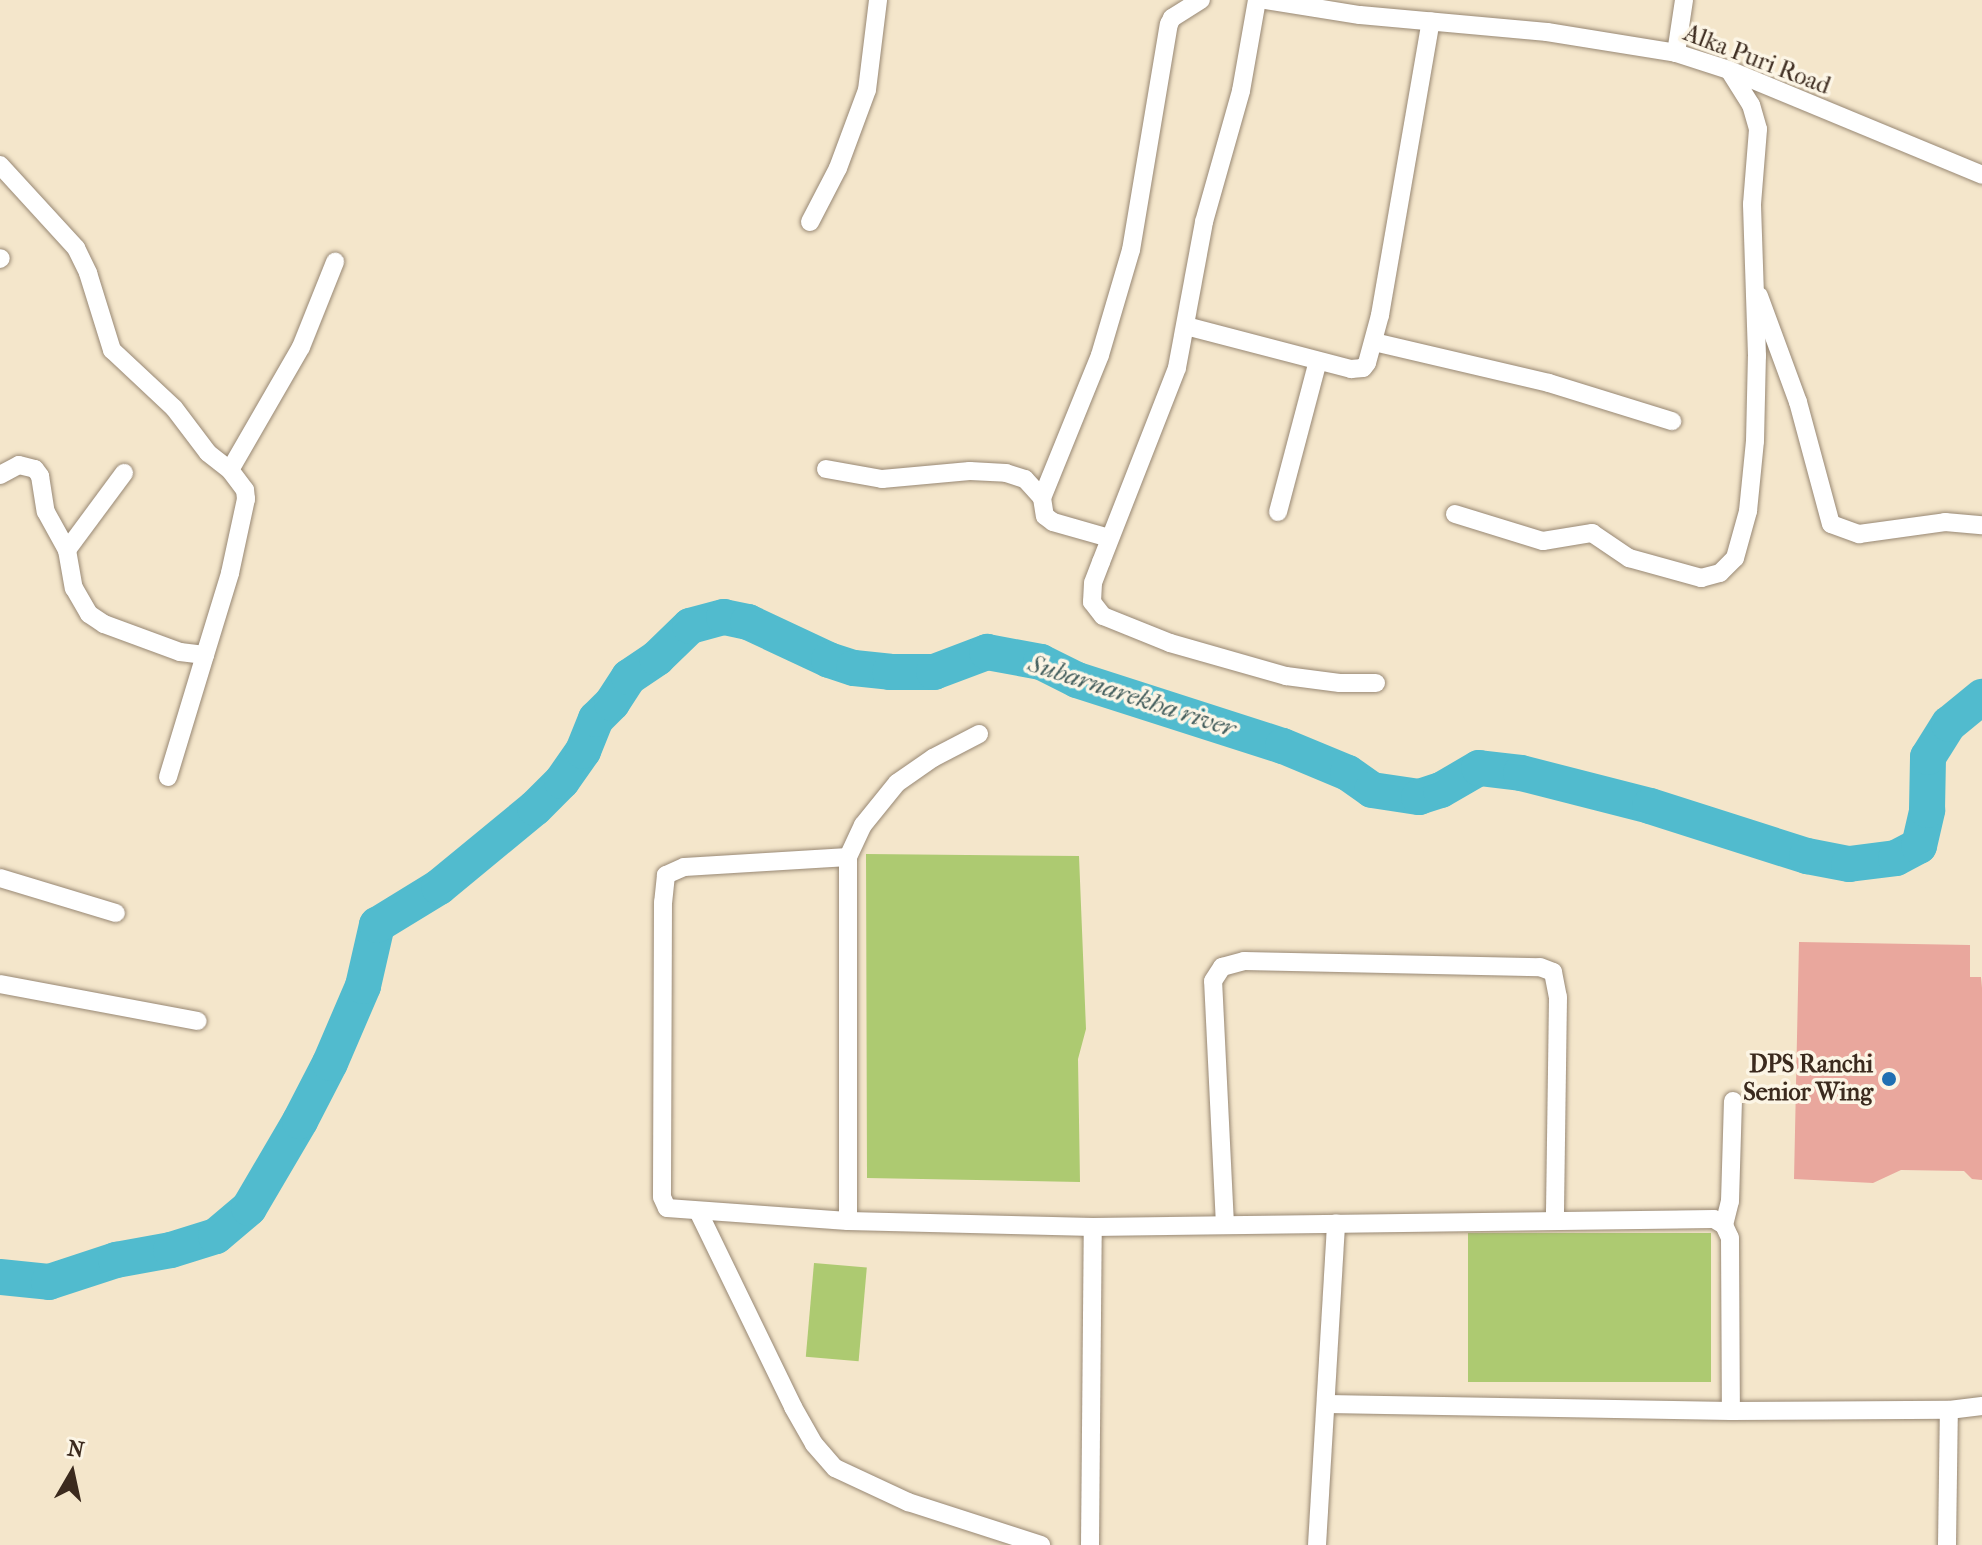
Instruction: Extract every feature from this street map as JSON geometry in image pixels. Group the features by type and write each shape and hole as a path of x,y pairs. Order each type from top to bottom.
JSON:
{"street":[{"path":"810,222 838,168 867,90 878,0"},
{"path":"1109,538 1053,522 1045,516 1042,498 1100,355 1131,250 1170,21 1201,0"},
{"path":"1257,0 1244,78 1204,222 1177,368 1109,538 1091,593 1095,609 1103,616 1170,643 1286,676 1340,683 1376,683"},
{"name":"Alka Puri Road","path":"1266,0 1607,39 1676,53 1729,70 1982,175"},
{"path":"1676,53 1684,0"},
{"path":"1186,326 1318,361 1358,369 1367,363 1374,342 1431,21"},
{"path":"1455,514 1543,541 1592,533 1629,558 1701,578 1720,573 1740,546 1752,484 1756,383 1752,204 1758,129 1751,105 1729,70"},
{"path":"0,165 76,248 88,273 112,350 174,408 208,453 230,470 245,490 246,499 230,573 168,777"},
{"path":"230,470 301,347 335,262"},
{"path":"1754,283 1798,402 1831,524 1859,534 1945,522 1982,525"},
{"path":"1374,342 1549,383 1672,421"},
{"path":"1278,512 1318,361"},
{"path":"0,475 19,465 35,469 40,476 50,522 67,550 74,588 89,614 104,624 180,652 205,655"},
{"path":"826,469 882,479 970,471 1006,473 1025,479 1042,498"},
{"path":"67,550 124,473"},
{"path":"848,1221 848,857 863,825 897,783 933,758 979,734"},
{"path":"848,857 684,867 666,875 662,1197 667,1208 848,1221 1093,1227 1714,1219 1724,1225 1730,1238 1731,1411"},
{"path":"0,878 116,913"},
{"path":"1225,1225 1213,981 1222,967 1244,961 1540,967 1553,972 1558,997 1555,1219"},
{"path":"0,984 198,1021"},
{"path":"1724,1225 1730,1201 1733,1101"},
{"path":"698,1211 793,1407 814,1444 835,1468 908,1502 1041,1545"},
{"path":"1317,1545 1336,1224"},
{"path":"1090,1545 1093,1227"},
{"path":"1327,1404 1731,1411 1949,1410 1982,1406"},
{"path":"1947,1545 1949,1410"}],"green space":[{"path":"866,854 1079,856 1086,1029 1078,1059 1080,1182 867,1178"},
{"path":"1468,1233 1711,1233 1711,1382 1468,1382"},
{"path":"814,1263 867,1268 859,1361 806,1357"}],"building":[{"name":"DPS Ranchi Senior Wing","path":"1799,942 1970,945 1970,977 1981,977 1982,988 1982,1180 1972,1179 1964,1171 1901,1170 1873,1183 1794,1179"}],"waterway":[{"name":"Subarnarekha river","path":"0,1277 49,1282 116,1260 171,1250 216,1236 249,1208 330,1063 363,986 377,925 439,887 535,808 562,781 583,751 596,719 612,703 629,677 657,658 690,626 724,617 748,622 829,660 854,668 890,672 934,672 987,652 1041,662 1077,680 1283,746 1348,773 1372,790 1419,797 1441,790 1479,768 1521,773 1650,806 1807,856 1849,864 1896,858 1919,846 1927,810 1928,757 1949,724 1982,697"}],"place":[{"name":"DPS Ranchi Senior Wing","path":"1889,1079"}]}
